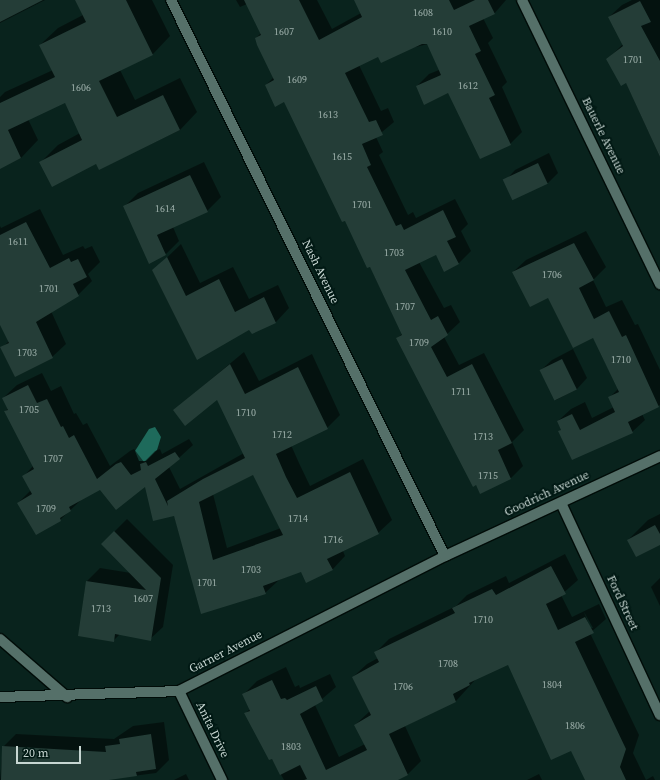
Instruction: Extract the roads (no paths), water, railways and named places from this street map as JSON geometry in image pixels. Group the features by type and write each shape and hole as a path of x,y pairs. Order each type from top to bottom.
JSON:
{"street":[{"name":"Nash Avenue","path":"171,0 445,556"},
{"name":"Bauerle Avenue","path":"522,0 660,284"},
{"name":"Goodrich Avenue","path":"445,556 660,456"},
{"name":"Ford Street","path":"561,503 660,715"},
{"name":"Garner Avenue","path":"0,697 67,697 179,691 445,556"},
{"path":"0,639 67,697"},
{"name":"Anita Drive","path":"179,691 222,780"}]}
